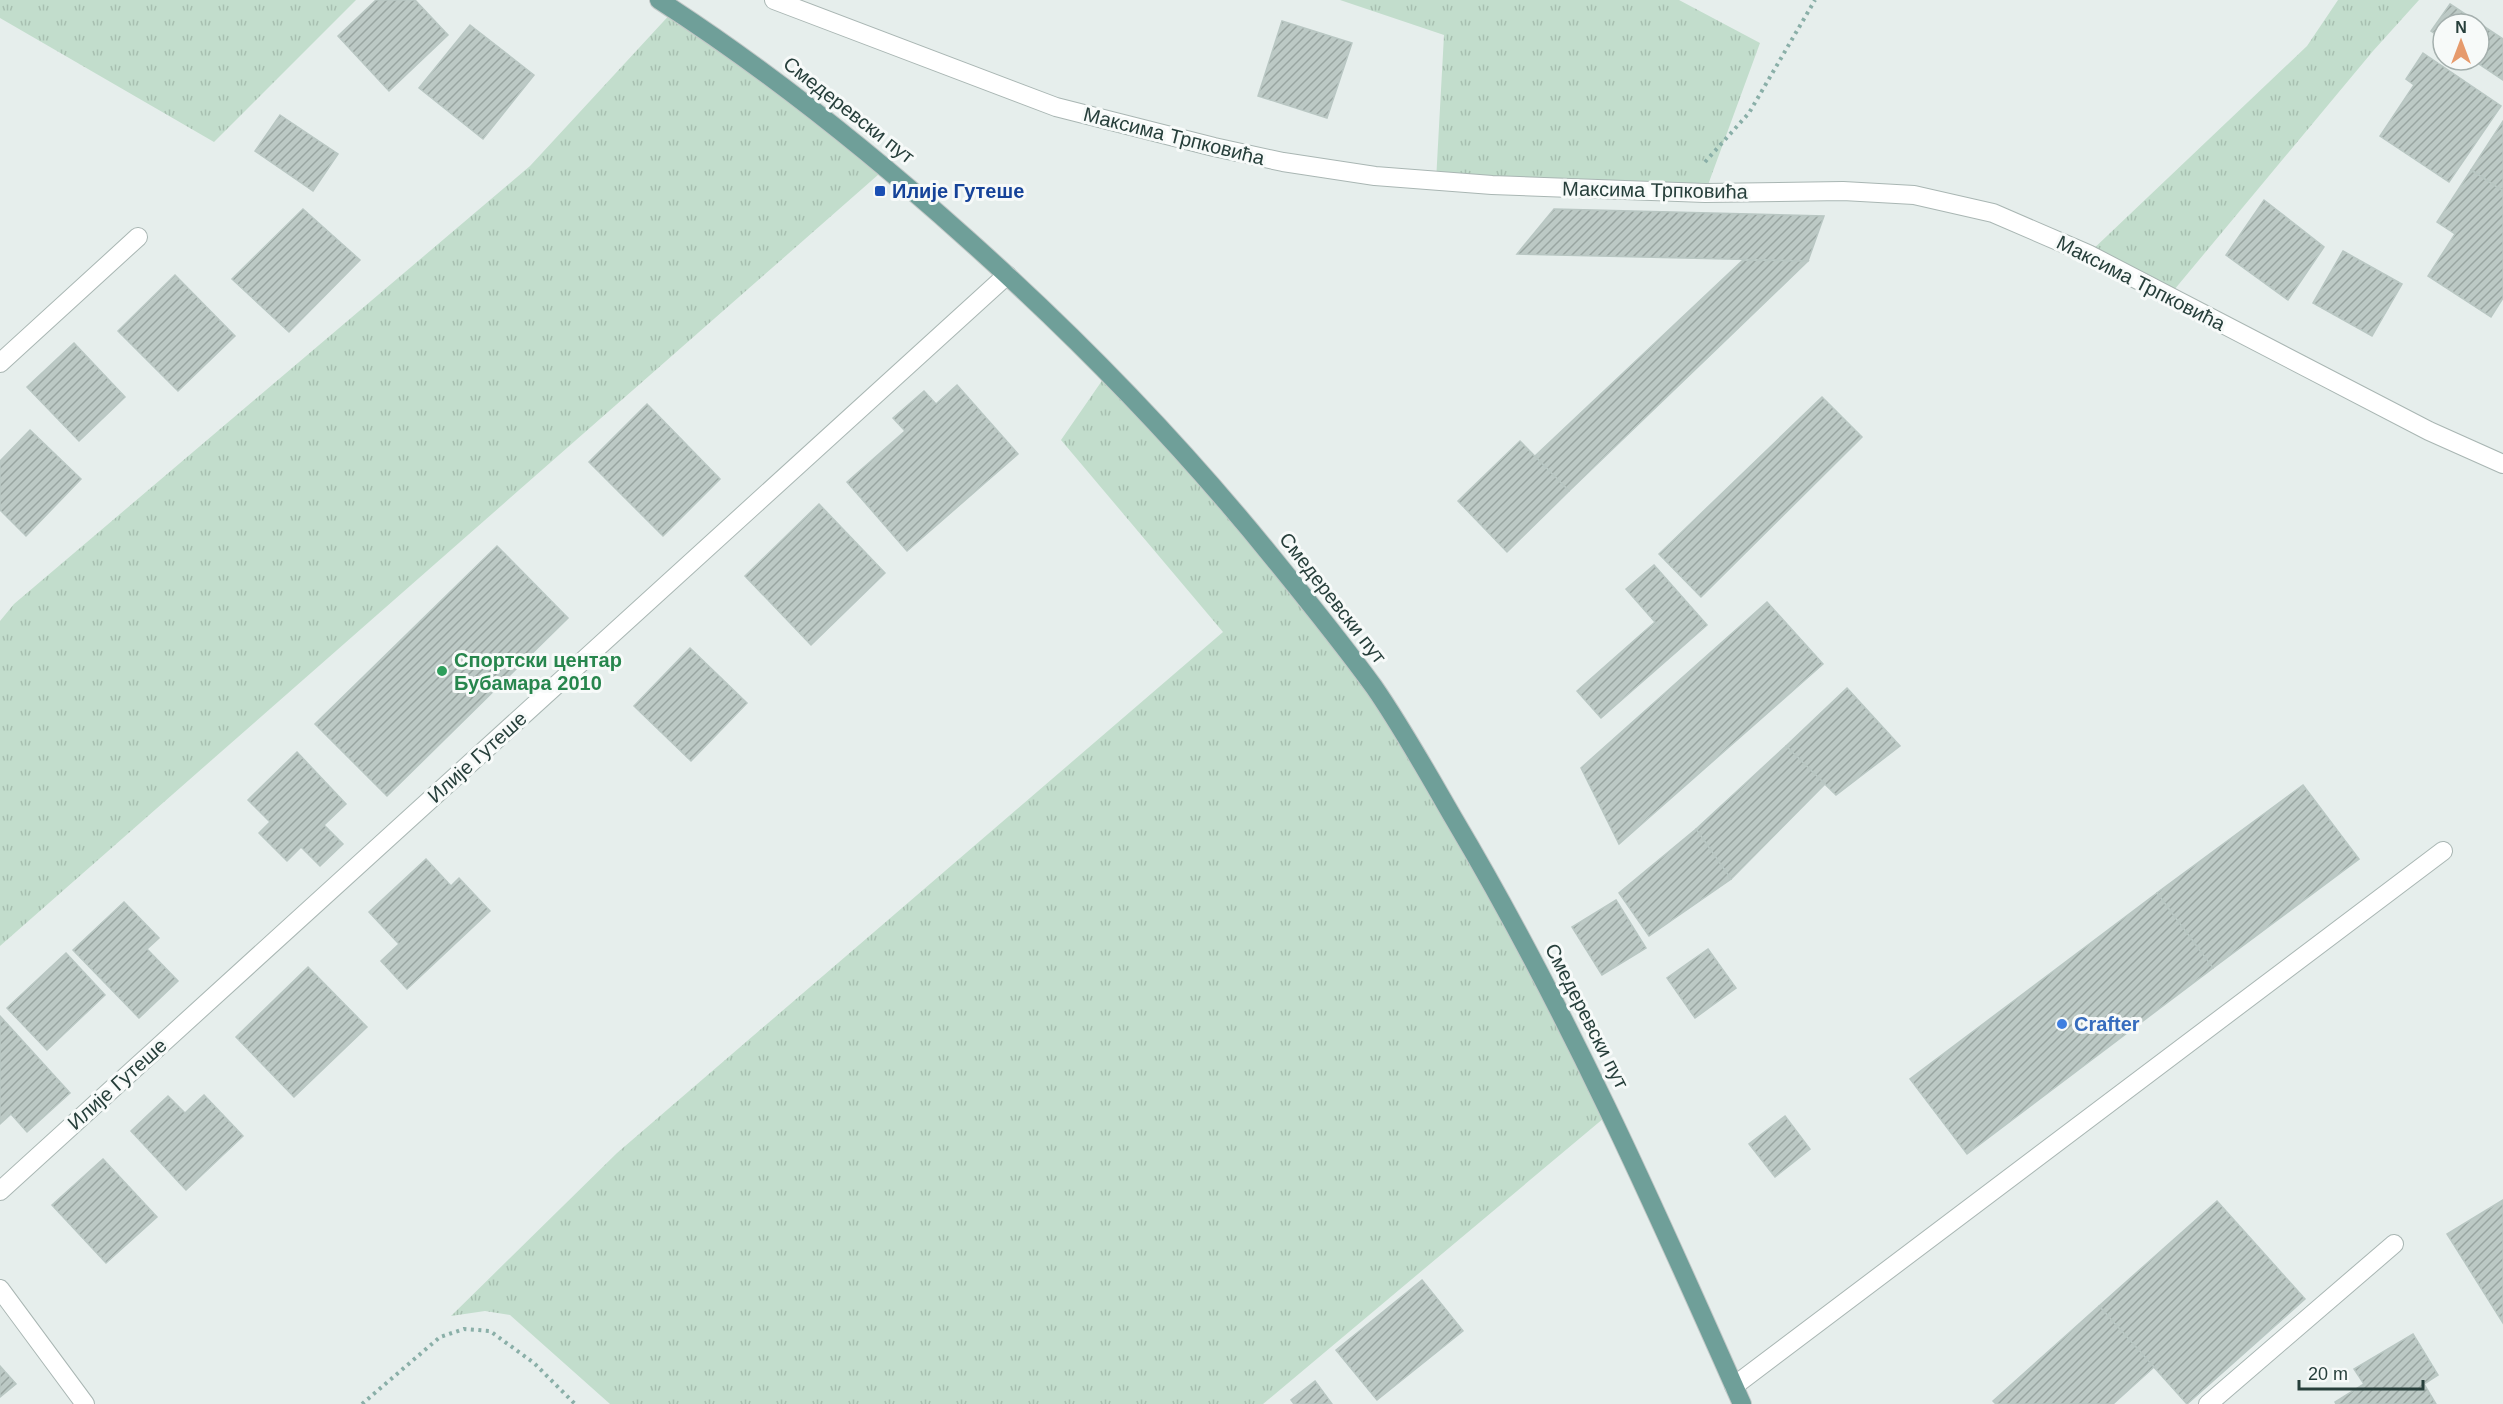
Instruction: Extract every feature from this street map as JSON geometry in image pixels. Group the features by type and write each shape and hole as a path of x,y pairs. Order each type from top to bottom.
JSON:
{"main road":[{"name":"Смедеревски пут","path":"658,0 730,47 887,167 1048,312 1108,372 1220,492 1330,629 1375,689 1478,859 1561,1012 1615,1124 1742,1404"}],"street":[{"name":"Максима Трпковића","path":"774,0 1056,107 1249,155 1375,176 1436,182 1688,192 1843,191 1914,195 1993,213 2088,254 2429,431 2503,464"},
{"path":"0,363 138,237"},
{"name":"Илије Гутеше","path":"0,1191 1007,274"},
{"path":"1734,1386 2444,851"},
{"path":"2208,1404 2394,1244"},
{"path":"0,1289 85,1404"}],"path":[{"path":"1688,192 1700,168 1749,113 1815,0"},
{"path":"362,1404 440,1337 464,1329 490,1332 534,1364 575,1404"}],"green space":[{"path":"0,0 356,0 214,142 0,18"},
{"path":"1340,0 1679,0 1760,43 1705,193 1436,181 1444,35"},
{"path":"2338,0 2419,0 2373,51 2169,296 2088,254 2307,46"},
{"path":"674,10 887,167 0,946 0,621 14,604 530,166"},
{"path":"1108,372 1220,492 1420,761 1610,1113 1263,1404 610,1404 510,1315 485,1311 451,1316 617,1153 1223,632 1061,440"}],"building":[{"path":"376,0 415,0 448,35 389,91 338,36"},
{"path":"2450,4 2462,12 2444,12"},
{"path":"1282,21 1352,43 1327,118 1258,96"},
{"path":"470,25 534,75 483,139 419,88"},
{"path":"2491,31 2503,39 2503,80 2491,72"},
{"path":"2423,53 2431,58 2431,72 2451,72 2501,106 2449,182 2380,136 2414,85 2406,79"},
{"path":"280,115 338,154 313,191 255,151"},
{"path":"2503,121 2503,191 2471,170"},
{"path":"2471,170 2503,191 2503,298 2491,317 2428,276 2455,234 2437,222"},
{"path":"2264,200 2324,247 2288,300 2226,255"},
{"path":"303,209 360,260 289,332 232,279"},
{"path":"1554,209 1824,216 1808,261 1517,254"},
{"path":"2343,251 2402,284 2372,336 2313,303"},
{"path":"1743,260 1808,261 1569,491 1535,456"},
{"path":"175,275 235,336 178,391 118,331"},
{"path":"74,343 125,397 79,441 27,387"},
{"path":"957,385 1018,454 907,551 847,482 905,431 893,418 924,391 936,404"},
{"path":"1822,397 1862,437 1701,597 1659,554"},
{"path":"647,404 720,479 663,536 589,462"},
{"path":"30,430 81,479 26,536 0,510 0,461"},
{"path":"1520,441 1569,491 1507,552 1458,501"},
{"path":"819,504 885,573 811,645 745,576"},
{"name":"Спортски центар Бубамара 2010","path":"497,546 568,618 387,796 315,724"},
{"path":"1654,565 1707,625 1601,718 1577,691 1655,622 1626,589"},
{"path":"1767,602 1823,664 1619,844 1581,768"},
{"path":"690,648 747,703 691,761 634,706"},
{"path":"1847,688 1900,746 1836,795 1786,746"},
{"path":"1786,746 1825,784 1731,879 1696,829"},
{"path":"297,752 346,804 324,825 343,844 320,866 301,847 287,861 259,833 270,822 248,800"},
{"path":"2303,785 2359,859 2213,968 2157,893"},
{"path":"1696,829 1731,879 1649,936 1619,893"},
{"path":"426,859 451,886 459,878 490,911 407,989 381,961 399,944 369,912"},
{"name":"Crafter","path":"2157,893 2213,968 1967,1154 1910,1079"},
{"path":"1616,900 1646,948 1602,975 1572,927"},
{"path":"124,902 159,938 147,949 178,981 139,1018 73,950"},
{"path":"1708,949 1736,988 1695,1018 1667,978"},
{"path":"66,953 105,995 47,1050 7,1008"},
{"path":"308,967 367,1027 294,1097 236,1037"},
{"path":"0,1016 70,1093 27,1132 11,1114 0,1124"},
{"path":"204,1095 243,1136 186,1190 131,1131 168,1096 185,1113"},
{"path":"1785,1116 1810,1149 1775,1177 1749,1144"},
{"path":"103,1159 157,1217 106,1263 52,1205"},
{"path":"2503,1200 2503,1323 2447,1234"},
{"path":"2217,1201 2305,1299 2187,1404 2099,1306"},
{"path":"1422,1280 1463,1331 1377,1400 1336,1350"},
{"path":"2099,1306 2154,1367 2113,1404 1996,1404 1993,1401"},
{"path":"2413,1334 2438,1375 2424,1384 2436,1404 2336,1404 2335,1402 2364,1384 2354,1369"},
{"path":"0,1366 16,1384 0,1397"},
{"path":"1315,1381 1332,1404 1294,1404 1291,1400"}],"place":[{"name":"Илије Гутеше","path":"880,191"},
{"name":"Спортски центар Бубамара 2010","path":"442,671"},
{"name":"Crafter","path":"2062,1024"}]}
